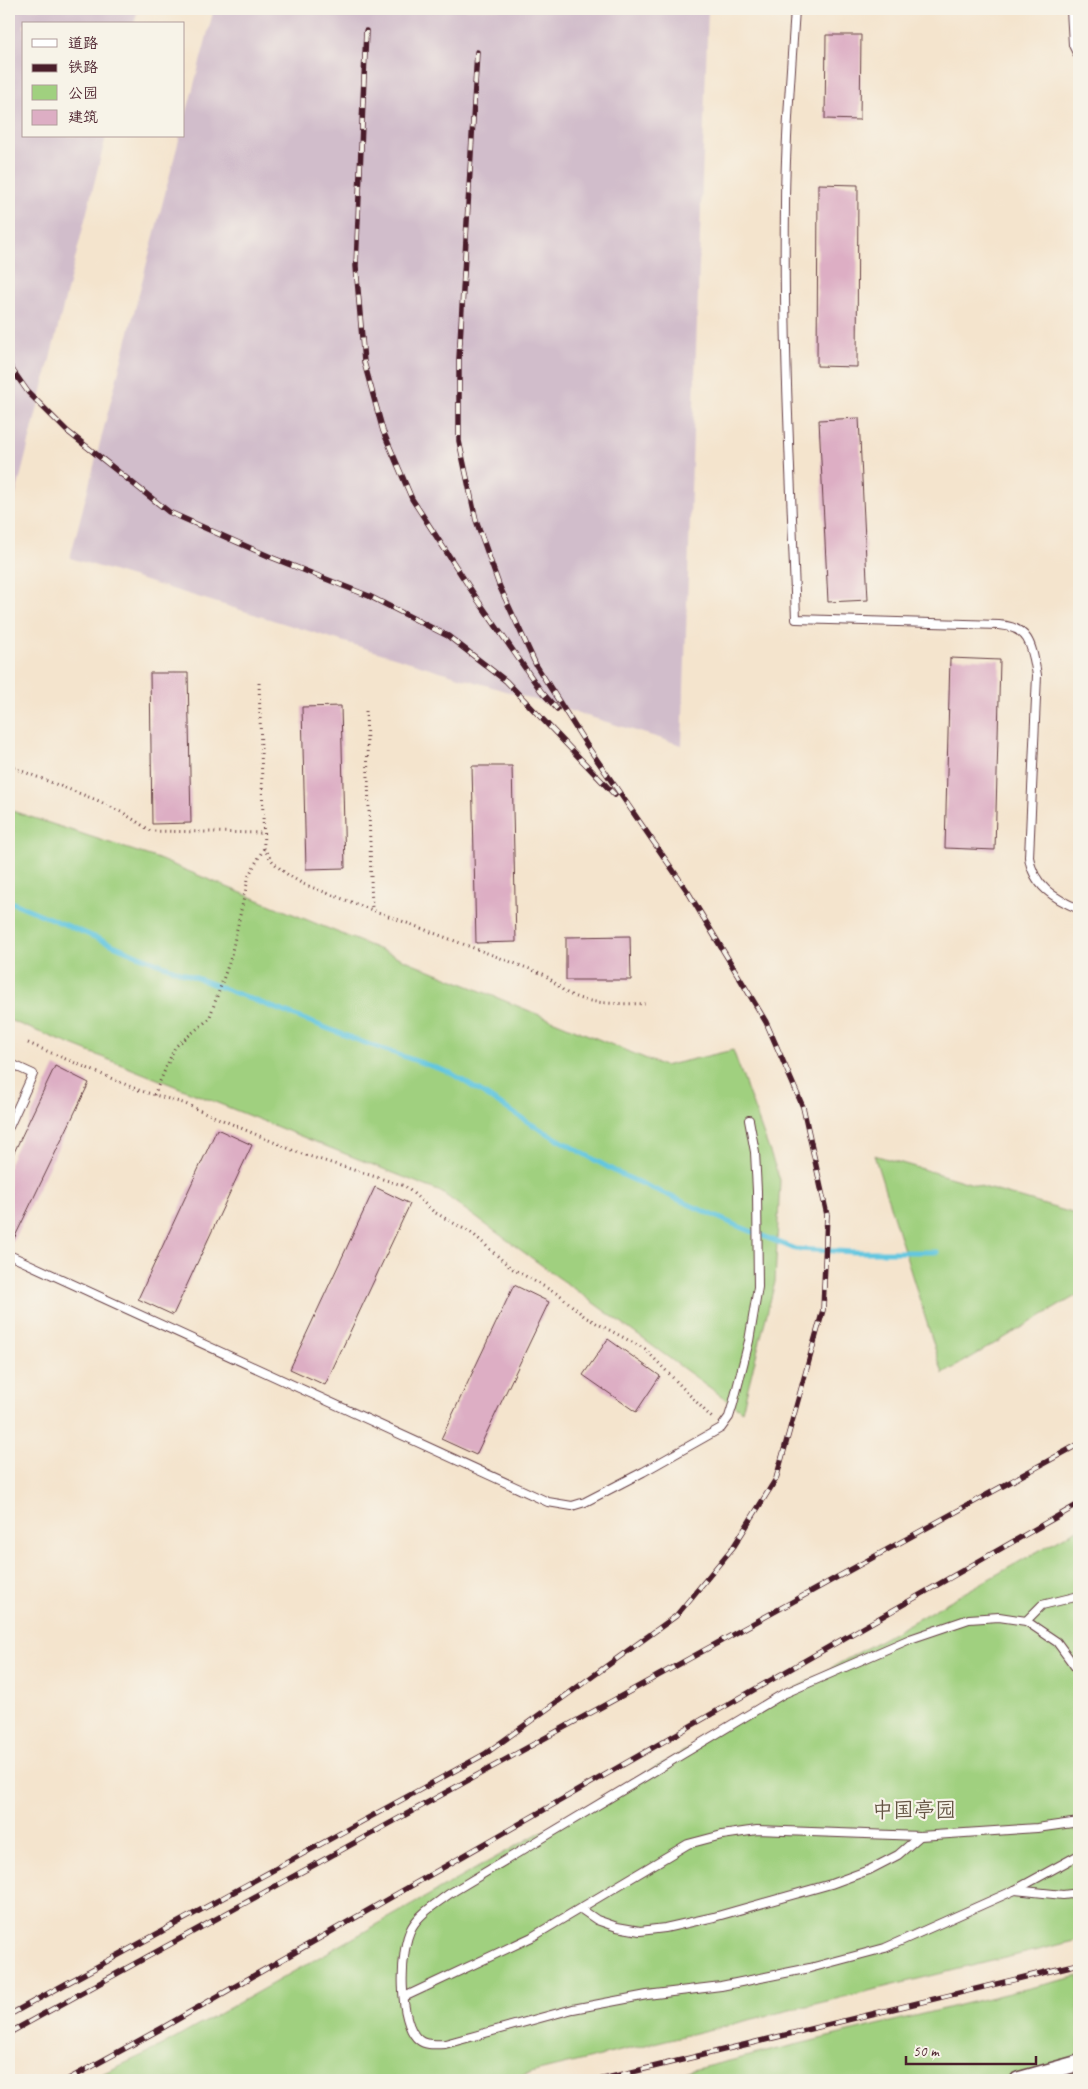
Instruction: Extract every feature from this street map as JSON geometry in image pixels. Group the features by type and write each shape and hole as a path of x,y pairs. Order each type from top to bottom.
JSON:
{"street":[{"path":"1018,2080 1079,2063"}],"lane":[{"path":"796,9 788,126 784,249 786,361 796,619 999,625 1012,626 1021,630 1028,639 1032,650 1037,675 1030,867 1042,886 1052,896 1079,909"},
{"path":"1071,9 1073,45 1079,57"},
{"path":"9,1063 33,1074 9,1128"},
{"path":"9,1255 559,1505 572,1506 585,1502 643,1472 721,1428 733,1404 749,1341 758,1287 757,1191 755,1152 750,1120"},
{"path":"1026,1621 1042,1605 1075,1597 1079,1600"},
{"path":"1079,1672 1057,1642 1026,1621 999,1617 969,1618 910,1639 783,1694 449,1894 419,1917 411,1928 406,1941 404,1959 404,1997 408,2023 412,2033 421,2042 433,2045 445,2044 573,2009 647,1995 720,1986 810,1968 885,1948 1015,1890 1079,1855"},
{"path":"404,1997 532,1937 688,1844 722,1835 757,1830 920,1836 1037,1828 1079,1822"},
{"path":"581,1908 597,1920 617,1927 640,1931 665,1928 714,1917 831,1884 869,1870 898,1855 920,1836"},
{"path":"1015,1890 1062,1895 1079,1893"}],"path":[{"path":"259,683 264,848 271,862 297,880 543,974 565,991 578,998 589,1001 646,1004"},
{"path":"366,711 372,910"},
{"path":"9,766 99,801 125,814 151,831 264,833"},
{"path":"154,1095 175,1047 209,1019 230,960 250,876 264,848"},
{"path":"28,1043 84,1068 154,1095 183,1103 299,1152 405,1186 434,1212 473,1234 511,1268 561,1296 585,1317 646,1349 721,1428"}],"shaded area":[{"path":"9,9 138,9 135,22 22,22 22,138 105,138 9,522"},
{"path":"214,9 708,9 682,745 70,558 179,138 185,138 185,119"}],"green space":[{"path":"9,810 156,858 664,1066 733,1050 780,1180 775,1282 742,1411 441,1192 9,1020"},
{"path":"874,1155 1079,1215 1079,1294 943,1374"},
{"name":"中国亭园","path":"1079,1528 1079,1940 501,2080 89,2080 162,2046"},
{"path":"1079,1976 1079,2080 651,2080"}],"building":[{"path":"826,35 861,35 860,120 825,119"},
{"path":"818,184 858,185 857,367 817,366"},
{"path":"859,418 868,600 828,602 819,420"},
{"path":"950,658 1000,660 995,850 945,848"},
{"path":"150,673 188,673 191,823 152,824"},
{"path":"341,706 345,868 306,869 302,707"},
{"path":"472,766 512,766 516,942 476,943"},
{"path":"630,936 631,980 566,980 566,937"},
{"path":"55,1066 89,1083 9,1249 9,1163"},
{"path":"217,1129 252,1145 173,1315 138,1299"},
{"path":"375,1187 410,1204 325,1385 290,1369"},
{"path":"514,1285 549,1302 476,1455 441,1439"},
{"path":"608,1339 660,1376 636,1412 583,1375"}],"waterway":[{"path":"9,901 137,955 365,1043 451,1073 531,1124 618,1173 795,1249 856,1252 937,1252"}],"railway":[{"path":"366,31 356,266 364,362 383,431 412,499 477,599 541,691 557,709"},
{"path":"9,2015 485,1754 676,1616 734,1546 776,1479 823,1310 827,1215 803,1107 766,1022 688,892 586,744 536,665 499,585 476,520 459,441 459,359 477,52"},
{"path":"9,365 28,392 67,431 169,512 273,558 369,596 448,636 506,681 615,795"},
{"path":"9,2033 1079,1444"},
{"path":"67,2080 164,2027 1079,1504"},
{"path":"599,2080 1079,1964"}]}
